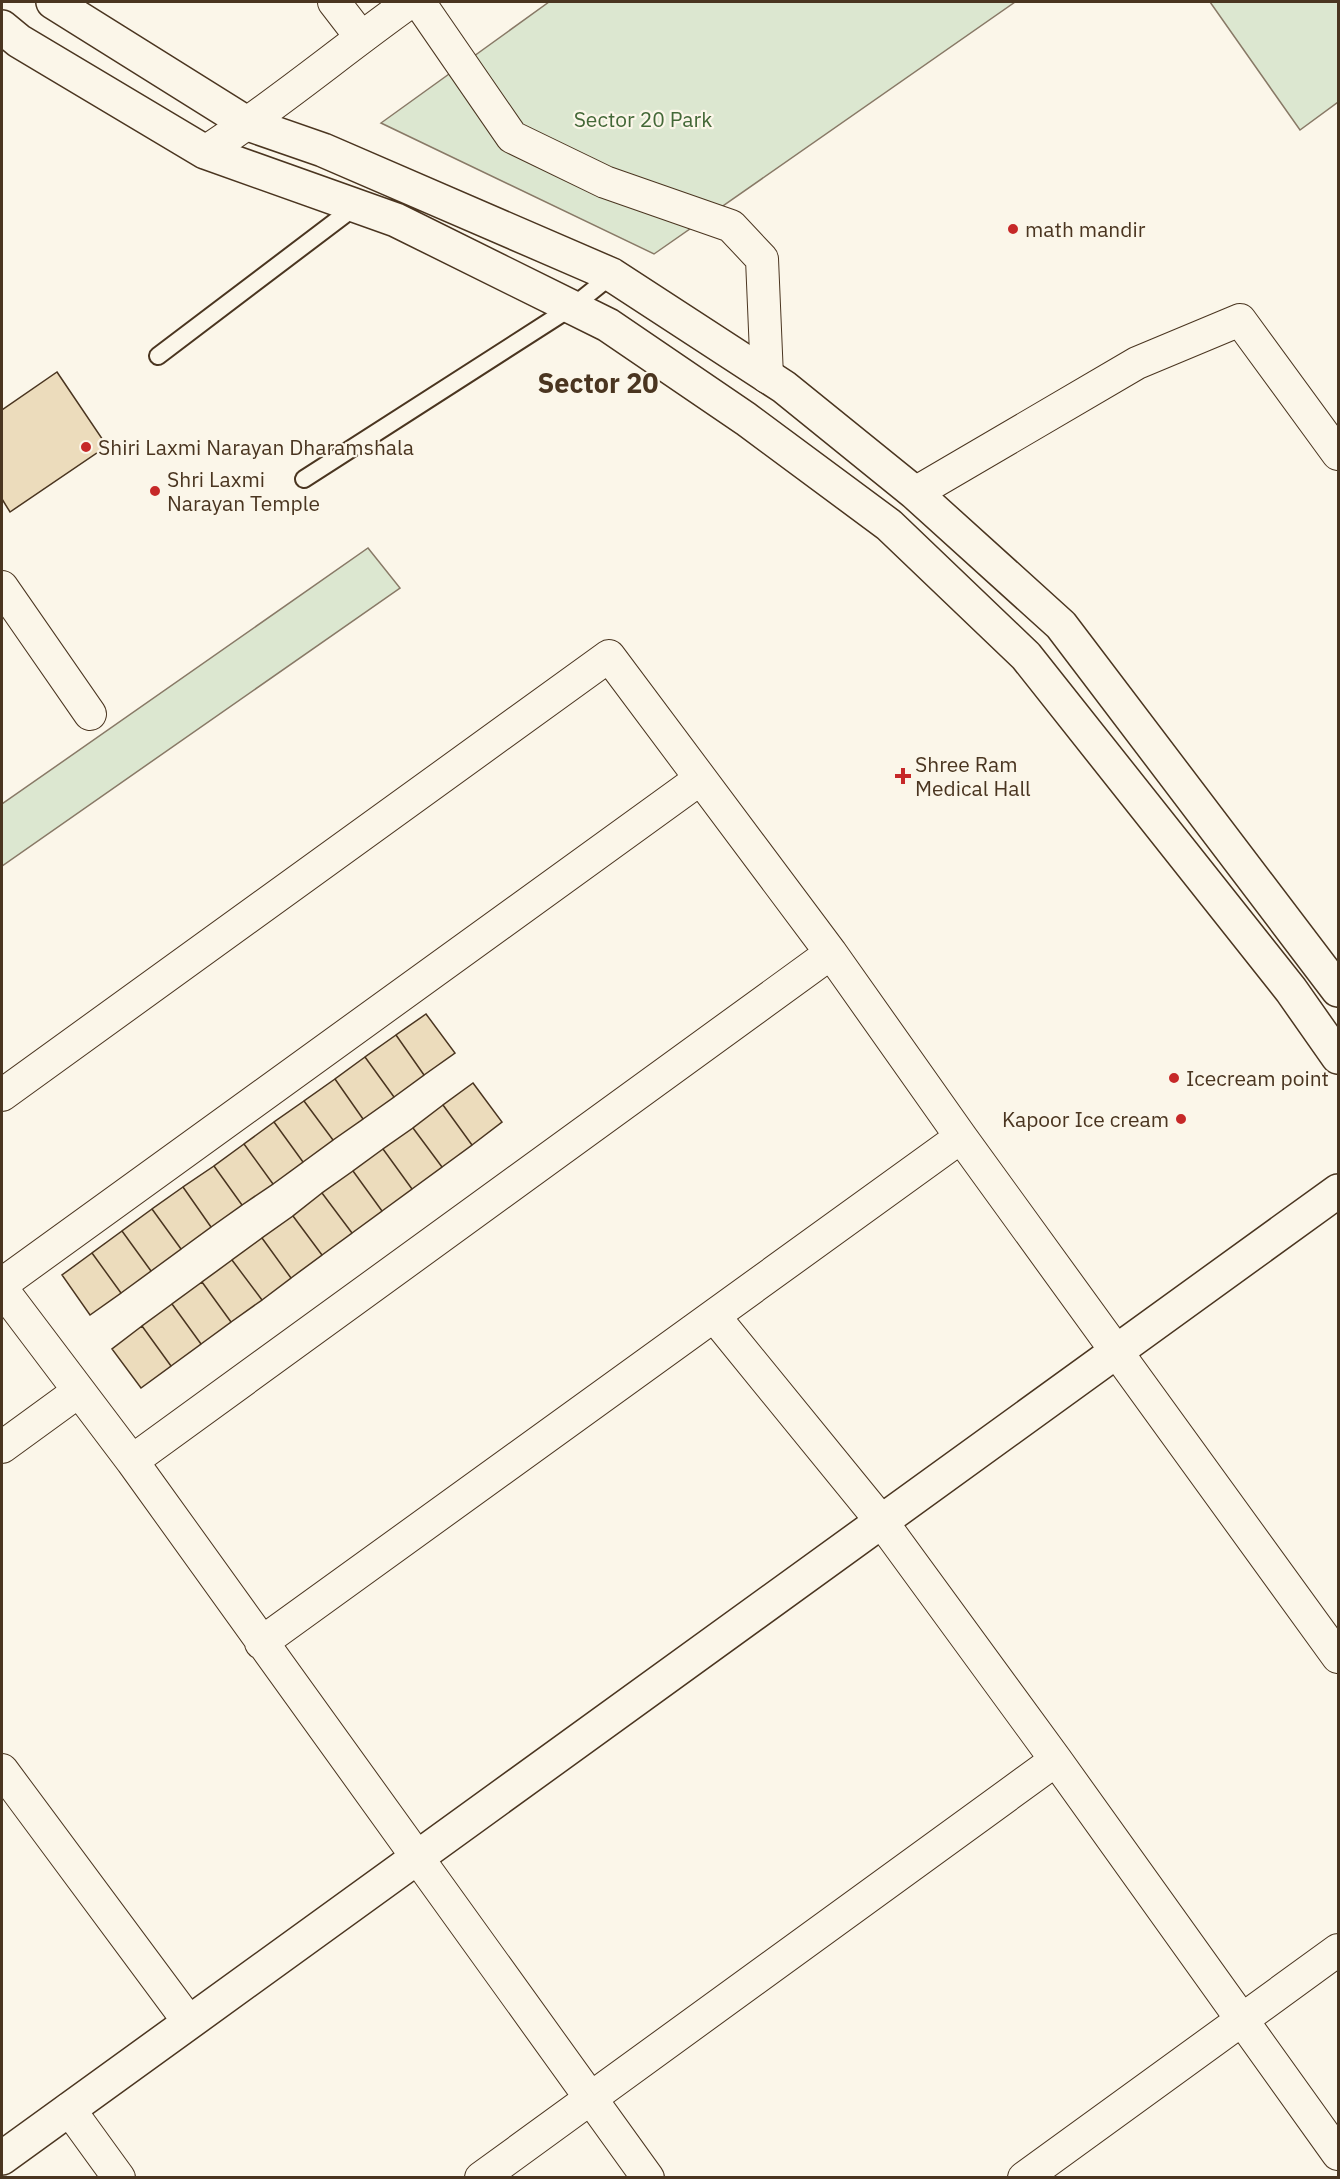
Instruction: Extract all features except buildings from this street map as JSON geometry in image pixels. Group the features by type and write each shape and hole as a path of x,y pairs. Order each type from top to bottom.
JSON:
{"street":[{"path":"53,2 248,124 323,150 612,275 784,387 915,493 1061,625 1338,990"},
{"path":"334,2 361,37"},
{"path":"205,152 248,124 410,2"},
{"path":"419,2 512,137 605,182 730,226 762,259 767,376"},
{"path":"2,27 19,40 205,152 396,220 608,325 746,419 888,525 1026,656 1291,990 1338,1057"},
{"path":"915,493 1137,363 1240,320 1338,453"},
{"path":"2,587 90,714"},
{"path":"2,1095 609,656 831,953 961,1137 1338,1657"},
{"path":"2,1284 700,779"},
{"path":"132,1461 831,953"},
{"path":"261,1643 961,1137"},
{"path":"2,2158 1338,1191"},
{"path":"2,1289 132,1461 648,2178"},
{"path":"714,1316 882,1522 1056,1760 1338,2154"},
{"path":"2,1447 79,1391"},
{"path":"481,2178 1056,1760"},
{"path":"3,1775 189,2022"},
{"path":"1024,2178 1338,1950"},
{"path":"69,2109 118,2178"}],"lane":[{"path":"158,356 356,206"},
{"path":"304,479 572,307 612,275"}],"green space":[{"name":"Sector 20 Park","path":"549,2 1015,2 654,254 381,123"},
{"path":"1210,2 1338,2 1338,102 1300,130"},
{"path":"368,548 400,588 2,866 2,804"}],"place":[{"name":"math mandir","path":"1013,229"},
{"name":"Shiri Laxmi Narayan Dharamshala","path":"86,447"},
{"name":"Shri Laxmi Narayan Temple","path":"155,491"},
{"name":"Shree Ram Medical Hall","path":"903,776"},
{"name":"Icecream point","path":"1174,1078"},
{"name":"Kapoor Ice cream","path":"1181,1119"}],"district":[{"name":"Sector 20","path":"598,382"}]}
